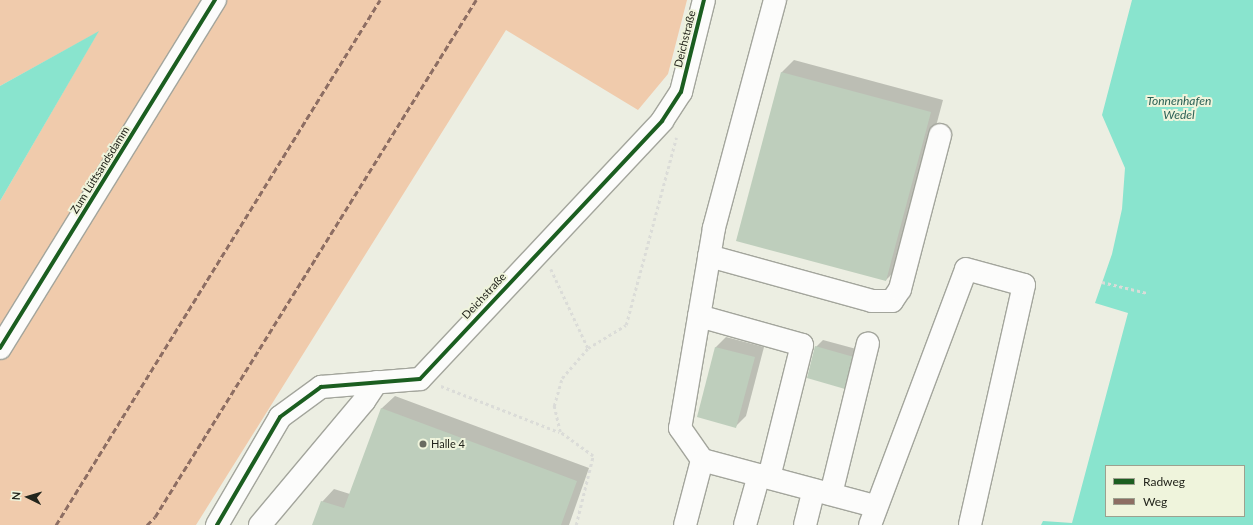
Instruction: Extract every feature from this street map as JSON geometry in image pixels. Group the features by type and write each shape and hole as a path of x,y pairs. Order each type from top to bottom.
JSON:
{"street":[{"name":"Zum Lüttsandsdamm","path":"0,348 215,0"},
{"name":"Deichstraße","path":"420,379 662,122 681,92 704,0"},
{"path":"775,0 714,228 680,428 702,460 823,492 872,515 966,269 1024,285 970,525"},
{"path":"709,256 872,301 892,301 900,289 940,135"},
{"path":"699,316 802,345 764,476 745,525"},
{"path":"805,525 823,492 868,343"},
{"path":"217,525 280,417 321,387 420,379"},
{"path":"260,525 377,382"},
{"path":"684,525 702,460"}],"path":[{"path":"560,432 554,406 562,378 588,348 626,325 677,136"},
{"path":"542,248 588,348"},
{"path":"1102,282 1147,293"},
{"path":"420,379 560,432 593,456 576,525"}],"shaded area":[{"path":"0,0 209,0 0,339 0,201 98,32 0,86"},
{"path":"220,0 687,0 668,74 638,110 506,30 196,525 0,525 0,357"}],"water":[{"name":"Tonnenhafen Wedel","path":"1132,0 1253,0 1253,525 1041,525 1043,521 1072,523 1128,313 1095,303 1112,254 1122,209 1125,168 1102,115"},
{"path":"99,31 0,201 0,86"}],"building":[{"path":"781,72 931,112 886,281 736,241"},
{"path":"815,346 854,357 845,389 807,378"},
{"path":"715,347 755,357 736,428 697,417"},
{"name":"Halle 4","path":"381,408 577,481 561,525 312,525 321,501 344,508"}],"marked path":[{"path":"56,525 380,0"},
{"path":"147,525 155,517 476,0"}],"cycle path":[{"path":"0,348 215,0"},
{"path":"217,525 280,417 321,387 420,379 662,121 681,92 704,0"}],"place":[{"name":"Halle 4","path":"423,444"}]}
